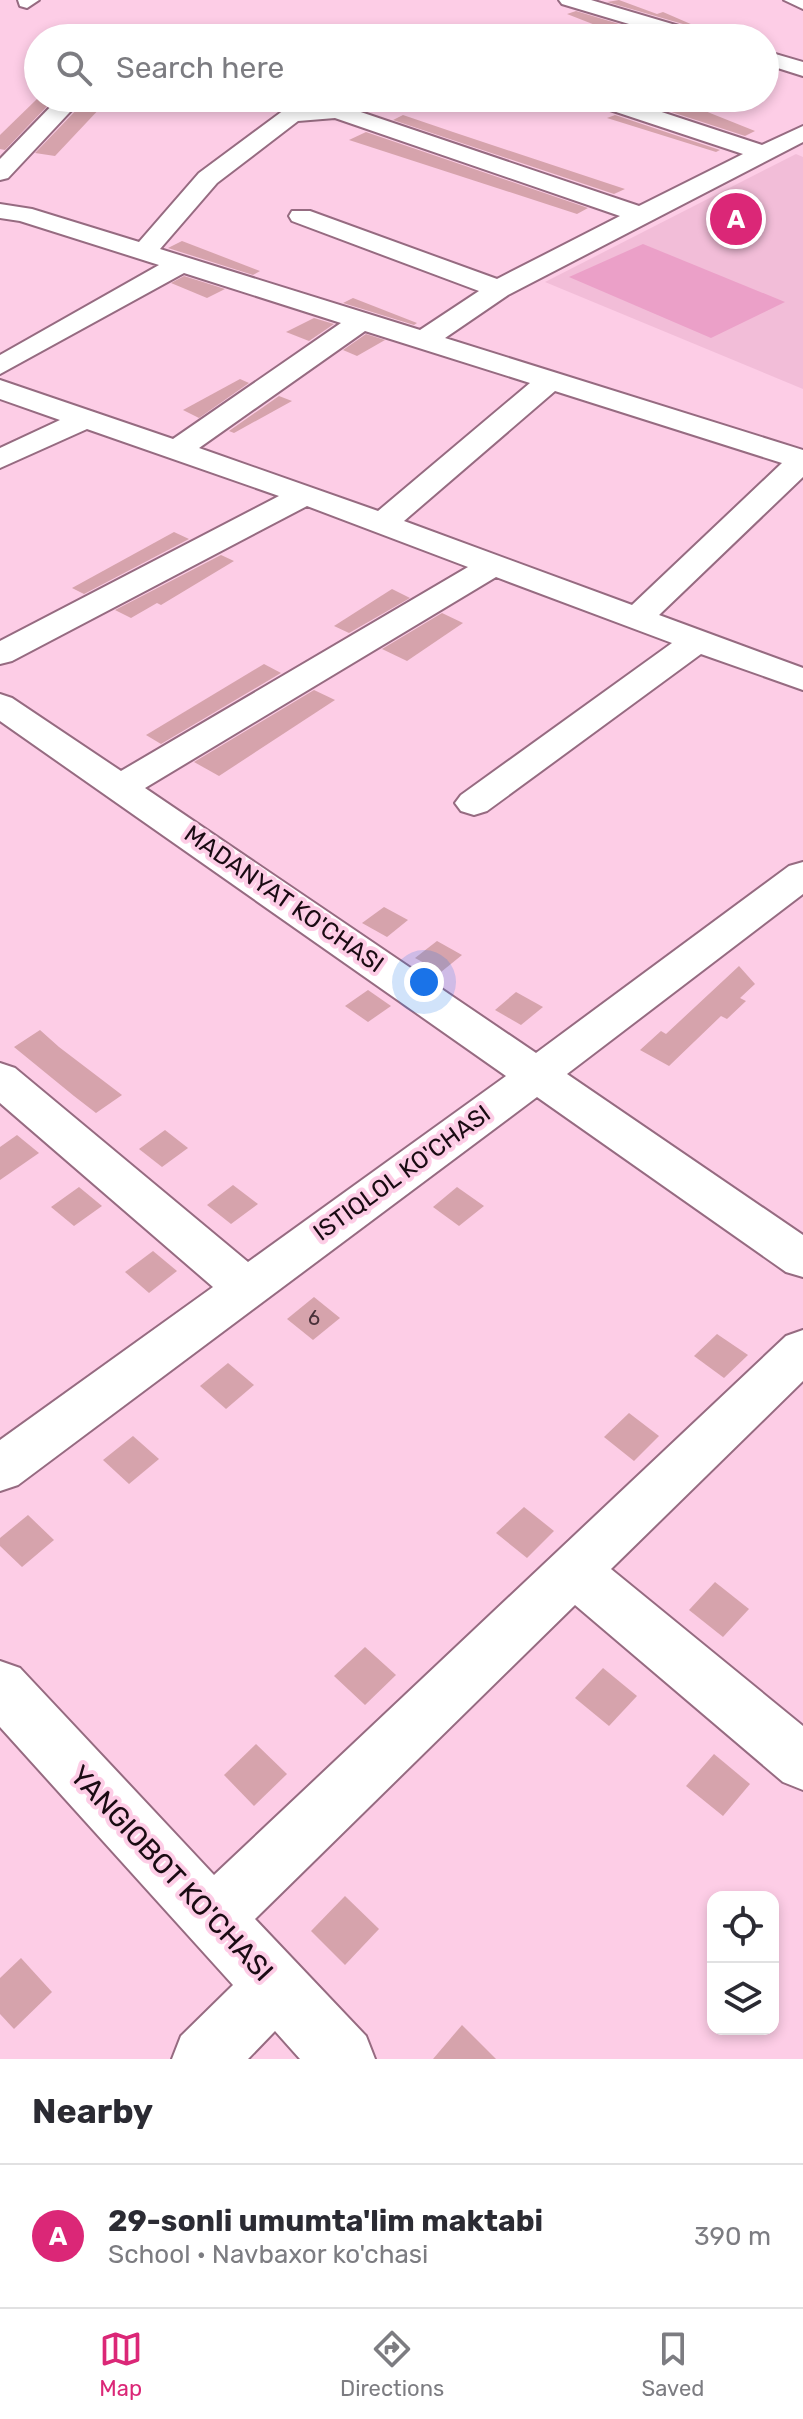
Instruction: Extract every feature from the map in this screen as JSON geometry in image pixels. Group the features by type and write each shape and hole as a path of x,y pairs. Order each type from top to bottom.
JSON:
{"street":[{"path":"569,0 651,24"},
{"path":"794,0 803,3"},
{"path":"779,61 803,69"},
{"path":"0,173 59,112"},
{"path":"144,252 208,178 292,115 326,112"},
{"path":"340,112 641,215"},
{"path":"640,112 761,152"},
{"path":"422,341 499,289 803,133"},
{"path":"0,211 23,214 803,460 635,620"},
{"path":"301,216 499,289"},
{"path":"0,366 181,264"},
{"path":"178,449 360,322"},
{"path":"382,524 550,381"},
{"path":"0,389 305,495 803,680"},
{"path":"0,459 85,419"},
{"path":"0,654 305,495"},
{"path":"122,786 492,566"},
{"path":"474,803 696,642"},
{"name":"MADANYAT KO'CHASI","path":"0,705 122,786 803,1259"},
{"name":"ISTIQLOL KO'CHASI","path":"0,1469 537,1075 803,875"},
{"path":"0,1079 245,1287"},
{"path":"211,1919 803,1350"},
{"path":"575,1572 803,1762"},
{"name":"YANGIOBOT KO'CHASI","path":"0,1687 343,2059"},
{"path":"204,2059 277,1985"}],"shaded area":[{"path":"796,154 803,157 803,389 545,282"},
{"path":"643,244 785,302 711,338 569,277"}],"building":[{"path":"619,0 657,14 663,12 691,24 683,24 607,2"},
{"path":"576,11 619,24 593,24 567,14"},
{"path":"24,112 41,112 5,150 0,149 0,135"},
{"path":"74,112 96,112 55,156 35,153"},
{"path":"672,112 708,112 755,131 745,136"},
{"path":"403,115 625,189 614,194 393,120"},
{"path":"615,115 720,150 716,152 607,118"},
{"path":"366,132 588,208 577,214 349,140"},
{"path":"182,241 260,271 253,275 168,248"},
{"path":"184,276 225,289 207,298 171,283"},
{"path":"353,298 417,323 414,325 343,303"},
{"path":"314,318 334,324 309,341 286,332"},
{"path":"366,334 385,340 357,356 343,350"},
{"path":"240,379 249,383 199,418 183,410"},
{"path":"279,396 292,401 234,433 229,431"},
{"path":"174,532 189,539 84,594 72,588"},
{"path":"221,555 234,561 161,605 157,603 131,618 115,610"},
{"path":"392,589 410,598 349,633 334,626"},
{"path":"442,613 463,623 407,661 382,649"},
{"path":"264,664 281,673 161,744 146,735"},
{"path":"314,690 335,700 219,776 194,762"},
{"path":"384,907 408,920 387,937 362,923"},
{"path":"437,941 462,955 441,972 415,958"},
{"path":"739,966 755,984 740,998 746,1001 727,1019 721,1016 669,1066 640,1050 661,1031 666,1034"},
{"path":"368,990 391,1006 368,1022 345,1006"},
{"path":"516,992 543,1007 521,1025 495,1010"},
{"path":"40,1030 122,1095 96,1113 14,1047"},
{"path":"165,1130 188,1148 162,1167 139,1149"},
{"path":"17,1135 39,1153 0,1180 0,1147"},
{"path":"233,1185 258,1204 231,1224 207,1205"},
{"path":"79,1187 102,1206 74,1226 51,1207"},
{"path":"457,1187 484,1206 459,1226 433,1207"},
{"path":"153,1251 177,1271 149,1293 125,1272"},
{"path":"314,1297 340,1318 313,1340 287,1319"},
{"path":"717,1334 748,1355 724,1378 694,1356"},
{"path":"228,1363 254,1385 226,1409 200,1386"},
{"path":"629,1413 659,1436 634,1461 604,1437"},
{"path":"133,1436 159,1459 129,1484 103,1460"},
{"path":"524,1507 554,1531 527,1558 496,1533"},
{"path":"28,1515 54,1540 22,1567 0,1546 0,1538"},
{"path":"715,1582 749,1609 723,1637 689,1610"},
{"path":"365,1647 396,1675 365,1705 334,1676"},
{"path":"603,1668 637,1696 609,1726 575,1698"},
{"path":"256,1744 287,1774 254,1806 224,1775"},
{"path":"714,1754 750,1784 723,1816 686,1786"},
{"path":"345,1896 379,1929 345,1965 311,1931"},
{"path":"21,1958 52,1992 14,2029 0,2014 0,1978"},
{"path":"462,2025 496,2059 433,2059"}],"place":[{"name":"29-sonli umumta'lim maktabi","path":"736,219"}]}
